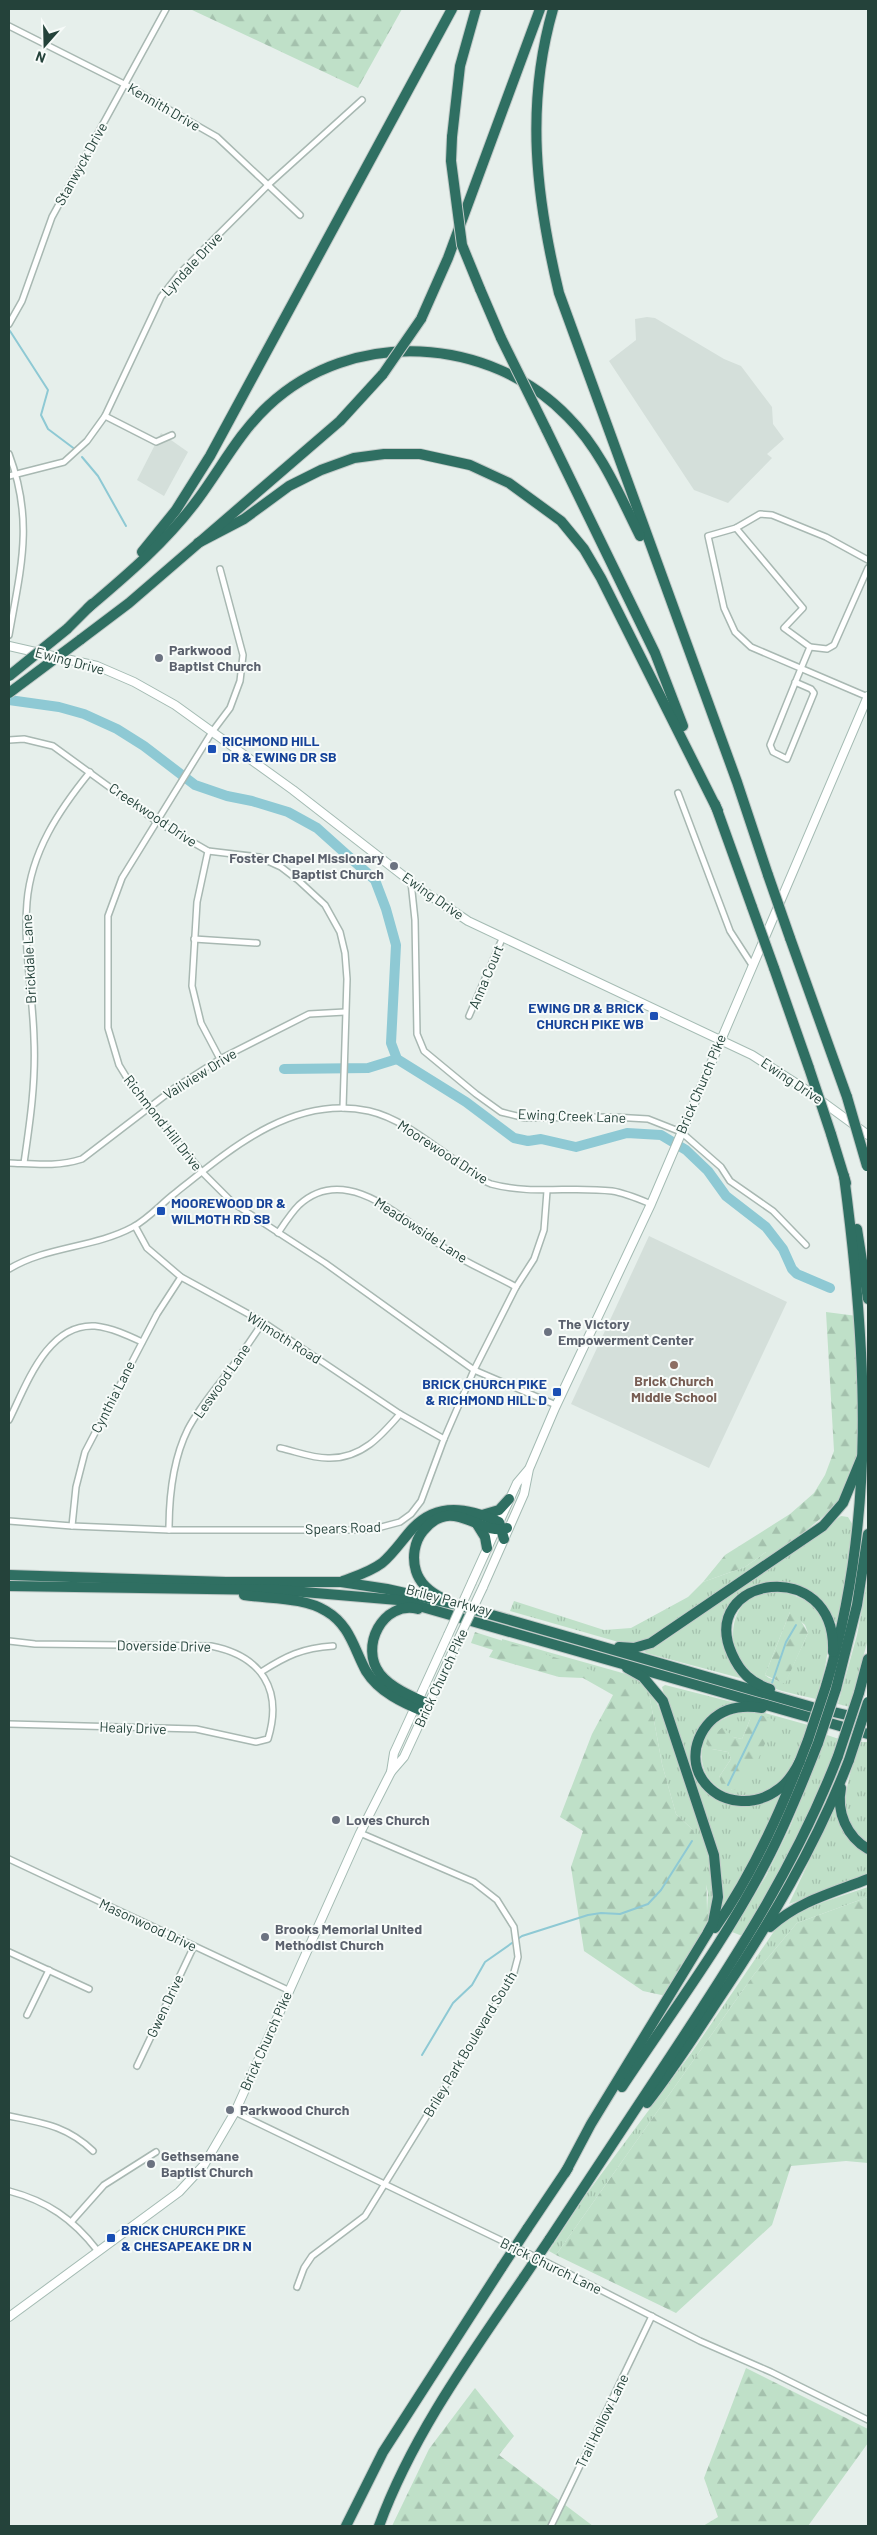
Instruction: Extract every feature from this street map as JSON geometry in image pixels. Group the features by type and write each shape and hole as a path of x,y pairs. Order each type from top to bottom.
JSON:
{"highway":[{"path":"9,676 67,629 142,552 176,510 196,481 452,9"},
{"path":"476,9 460,66 452,138 451,161 462,245 500,338 655,653 688,740 718,811 809,1068 844,1176 855,1216 868,1299"},
{"path":"9,692 128,603 340,421 383,374 421,319 448,258 540,9"},
{"path":"553,9 540,69 535,125 544,232 559,293 660,574 738,782 768,876 847,1098 868,1169"},
{"path":"88,608 135,568 184,517 252,422 269,405 300,382 346,360 398,351 439,353 486,364 527,382 550,398 576,425 597,452 660,574"},
{"path":"198,543 244,519 289,486 354,458 384,454 420,454 470,465 509,484 561,521 584,549 610,595 718,811"},
{"path":"831,1672 838,1650 856,1558 865,1447 860,1322 844,1176"},
{"path":"603,1647 634,1648 651,1643 823,1526 843,1503 855,1478 865,1447"},
{"path":"454,1604 422,1584 416,1571 414,1550 418,1536 434,1521 450,1516 479,1518 499,1510 509,1499"},
{"path":"341,1582 368,1572 380,1564 413,1528 432,1514 452,1509 479,1518 502,1530"},
{"path":"479,1518 487,1548"},
{"path":"346,2526 382,2452 502,2266 740,1909 766,1862 790,1812 857,1605 868,1534"},
{"name":"Briley Parkway","path":"9,1575 226,1582 341,1582 387,1589 454,1604 812,1707 868,1720"},
{"name":"Briley Parkway","path":"9,1586 280,1590 398,1600 495,1626 868,1734"},
{"path":"812,1707 765,1687 743,1674 735,1662 727,1640 727,1628 734,1608 747,1594 768,1586 787,1587 812,1599 825,1614 833,1634 831,1687"},
{"path":"188,1589 302,1602 326,1610 337,1619 353,1639 366,1670 378,1685 427,1708"},
{"path":"416,1704 380,1675 374,1664 371,1648 372,1640 384,1620 394,1613 415,1608 476,1625 495,1626"},
{"path":"565,2173 592,2124 713,1923 718,1897 717,1869 701,1815 659,1694 643,1677 634,1671 589,1653"},
{"path":"378,2526 397,2482 419,2439 548,2240 733,1962 768,1904 803,1838 838,1756 868,1659"},
{"path":"597,2167 665,2079 763,1933 808,1849 844,1774 868,1702"},
{"path":"794,1712 750,1706 723,1712 704,1728 696,1747 695,1757 702,1779 713,1791 725,1798 740,1801 754,1800 780,1788 790,1778 813,1742"},
{"path":"690,1964 732,1904 753,1866 782,1808 800,1761"},
{"path":"844,1774 839,1801 842,1817 853,1837 868,1849"},
{"path":"763,1933 788,1911 801,1904 868,1879"}],"main road":[{"name":"Ewing Drive","path":"9,646 97,666 134,682 175,705 410,881 468,921 502,939 772,1066 868,1135"},
{"name":"Brick Church Pike","path":"391,1772 394,1753 487,1548 502,1530 524,1494 529,1469 556,1406 651,1204 868,697"},
{"name":"Brick Church Pike","path":"9,2317 97,2250 179,2192 204,2165 234,2112 360,1833 391,1772 404,1757 427,1708 483,1587 502,1530 509,1499 516,1483 529,1469"}],"street":[{"name":"Stanwyck Drive","path":"9,324 22,301 52,217 166,9"},
{"name":"Kennith Drive","path":"9,26 124,84 217,137 270,184 300,215"},
{"name":"Lyndale Drive","path":"9,476 64,462 87,441 105,416 161,297 179,274 270,184 362,100"},
{"path":"105,416 156,442 172,435"},
{"path":"9,454 16,474 24,516 24,551 9,634"},
{"path":"868,560 826,537 778,516 760,514 736,528 708,536 724,608 735,632 751,647 868,697"},
{"path":"736,528 803,608 784,628 810,647 827,649 834,645 868,568"},
{"name":"Richmond Hill Drive","path":"220,569 243,655 240,681 230,708 212,732 122,878 108,916 108,1028 119,1065 130,1083 202,1172 232,1203 325,1263 474,1370 556,1406"},
{"path":"795,682 811,689 814,693 787,759 772,752 770,745 795,682 810,647"},
{"name":"Creekwood Drive","path":"9,740 24,739 53,746 156,821 208,851 259,857 281,867 325,905 340,932 345,952 347,979 343,1108"},
{"name":"Brickdale Lane","path":"24,1163 32,1110 34,1076 34,1038 26,923 29,884 43,842 56,816 90,772"},
{"path":"678,793 730,930 752,965"},
{"path":"208,851 197,902 192,986 201,1023 220,1059"},
{"name":"Ewing Creek Lane","path":"410,881 415,920 417,1034 424,1051 476,1094 502,1112 525,1118 613,1117 648,1119 680,1134 721,1167 736,1186 773,1211 806,1245"},
{"path":"194,939 258,943"},
{"name":"Anna Court","path":"469,1016 502,939"},
{"name":"Vailview Drive","path":"9,1162 65,1165 82,1160 149,1107 220,1059 310,1014 345,1012"},
{"name":"Moorewood Drive","path":"9,1269 26,1259 101,1240 135,1226 202,1172 254,1134 281,1120 312,1110 343,1108 369,1111 398,1122 489,1183 521,1190 614,1191 651,1204"},
{"name":"Meadowside Lane","path":"278,1233 299,1205 317,1194 340,1189 364,1193 452,1254 516,1287"},
{"name":"Spears Road","path":"9,1521 169,1530 370,1530 384,1528 400,1522 411,1514 421,1501 444,1439 474,1370 516,1287 534,1259 544,1230 547,1191"},
{"name":"Wilmoth Road","path":"135,1226 147,1248 180,1277 263,1322 400,1414 444,1439"},
{"name":"Cynthia Lane","path":"72,1526 76,1487 85,1452 142,1342 180,1277"},
{"name":"Leswood Lane","path":"169,1530 169,1504 176,1466 187,1430 206,1398 232,1367 263,1322"},
{"path":"9,1420 35,1367 50,1344 70,1332 93,1326 114,1330 142,1342"},
{"path":"280,1448 330,1458 357,1453 376,1441 400,1414"},
{"name":"Doverside Drive","path":"9,1641 34,1644 211,1646 230,1650 261,1672 273,1696 273,1720 268,1739 256,1742"},
{"path":"261,1672 283,1658 308,1648 332,1646"},
{"name":"Healy Drive","path":"9,1724 196,1729 256,1742"},
{"name":"Briley Park Boulevard South","path":"297,2287 312,2256 364,2216 513,1976 518,1957 514,1926 497,1900 474,1882 360,1833"},
{"name":"Masonwood Drive","path":"9,1860 288,1990"},
{"name":"Gwen Drive","path":"137,2066 194,1946"},
{"path":"9,1952 89,1989"},
{"path":"28,2015 49,1970"},
{"name":"Brick Church Lane","path":"234,2112 868,2420"},
{"path":"9,2116 63,2129 78,2136 93,2151"},
{"path":"72,2221 104,2185 156,2152"},
{"path":"9,2191 54,2207 72,2221 97,2250"},
{"name":"Trail Hollow Lane","path":"551,2526 652,2316"}],"shaded area":[{"path":"655,318 724,359 741,366 772,407 773,424 784,439 767,454 772,458 728,503 694,490 609,361 636,340 635,319"},
{"path":"161,433 188,452 164,496 137,480"},
{"name":"Brick Church Middle School","path":"649,1236 787,1302 709,1468 571,1404"}],"green space":[{"path":"190,9 402,9 358,88"},
{"path":"826,1312 857,1316 862,1414 857,1465 837,1505 780,1552 766,1552 745,1567 703,1582 725,1555 790,1514 814,1493 825,1475 834,1451"},
{"path":"841,1516 848,1517 854,1527 840,1619 837,1622 833,1622 822,1605 768,1583 754,1586 743,1592 728,1613 740,1678 646,1653 643,1650 666,1640"},
{"path":"766,1552 780,1552 654,1640 629,1645 510,1611 514,1601 604,1630 631,1628 688,1597 703,1582 745,1567"},
{"path":"868,1577 868,1639 850,1707 838,1704 857,1635"},
{"path":"774,1590 796,1596 811,1605 821,1616 826,1630 828,1645 822,1680 816,1699 782,1691 757,1681 743,1668 738,1658 733,1636 737,1614 743,1604 752,1597","holes":["790,1612 805,1625 808,1633 785,1683 769,1678 765,1675"]},
{"path":"795,1611 808,1633 785,1684 765,1675 790,1612"},
{"path":"475,1632 588,1669 631,1688 650,1699 662,1764 676,1814 693,1830 706,1865 707,1912 710,1917 666,1996 643,1991 584,1951 571,1867 583,1831 560,1817 592,1734 613,1695 583,1678 559,1677 489,1657 493,1650 471,1643"},
{"path":"502,1639 626,1674 636,1678 648,1689 656,1701 665,1723 709,1857 714,1901 710,1917 707,1912 708,1893 693,1830 676,1814 662,1764 650,1699 502,1641"},
{"path":"665,1685 736,1703 700,1729 697,1778 747,1805 766,1801 782,1794 748,1864 718,1918 721,1901 662,1687"},
{"path":"742,1711 765,1713 808,1725 796,1760 785,1778 774,1788 760,1794 746,1796 732,1794 719,1788 709,1779 703,1766 702,1750 705,1737 712,1727","holes":["751,1717 732,1790 719,1777 731,1759 728,1752 712,1749 710,1732 742,1739"]},
{"path":"758,1714 772,1719 774,1723 757,1762 740,1788 732,1790 722,1785 719,1777 731,1759 728,1752 712,1749 706,1744 710,1732 717,1732 723,1727 733,1737 742,1739 751,1717"},
{"path":"827,1735 839,1739 819,1794 796,1843 745,1937 732,1932 766,1876 790,1827"},
{"path":"861,1742 868,1742 868,1843 856,1834 849,1823 846,1810 848,1782"},
{"path":"836,1804 868,1852 868,1876 789,1904"},
{"path":"868,1887 868,1897 797,1923 755,1973 556,2255 549,2251 585,2196 692,2052 777,1927 809,1908"},
{"path":"868,1897 868,2163 846,2161 791,2166 772,2225 676,2313 556,2255 755,1973 797,1923"},
{"path":"746,2368 868,2429 868,2443 808,2526 703,2526 718,2517 704,2478"},
{"path":"475,2388 514,2436 499,2455 593,2526 392,2526 429,2449"}],"waterway":[{"path":"10,331 48,390 41,415 48,429 76,450"},
{"path":"82,457 98,476 126,526"},
{"path":"9,700 59,707 84,714 117,729 144,746 195,785 227,796 252,801 288,812 317,828 375,880 386,909 396,945 391,1043 397,1059 466,1102 514,1138 528,1141 541,1139 576,1147 627,1133 661,1135 686,1150 708,1171 726,1196 766,1227 783,1249 792,1269 797,1274 830,1288"},
{"path":"284,1069 368,1068 397,1059"},
{"path":"772,1683 786,1642 796,1625"},
{"path":"728,1785 761,1717"},
{"path":"422,2055 453,2003 472,1985 485,1962 522,1936 588,1915 601,1913 620,1914 648,1904 661,1890 692,1841"}],"place":[{"name":"Parkwood Baptist Church","path":"159,658"},
{"name":"RICHMOND HILL DR & EWING DR SB","path":"212,749"},
{"name":"Foster Chapel Missionary Baptist Church","path":"394,866"},
{"name":"EWING DR & BRICK CHURCH PIKE WB","path":"654,1016"},
{"name":"MOOREWOOD DR & WILMOTH RD SB","path":"161,1211"},
{"name":"The Victory Empowerment Center","path":"548,1332"},
{"name":"Brick Church Middle School","path":"674,1365"},
{"name":"BRICK CHURCH PIKE & RICHMOND HILL D","path":"557,1392"},
{"name":"Loves Church","path":"336,1820"},
{"name":"Brooks Memorial United Methodist Church","path":"265,1937"},
{"name":"Parkwood Church","path":"230,2110"},
{"name":"Gethsemane Baptist Church","path":"151,2164"},
{"name":"BRICK CHURCH PIKE & CHESAPEAKE DR N","path":"111,2238"}]}
